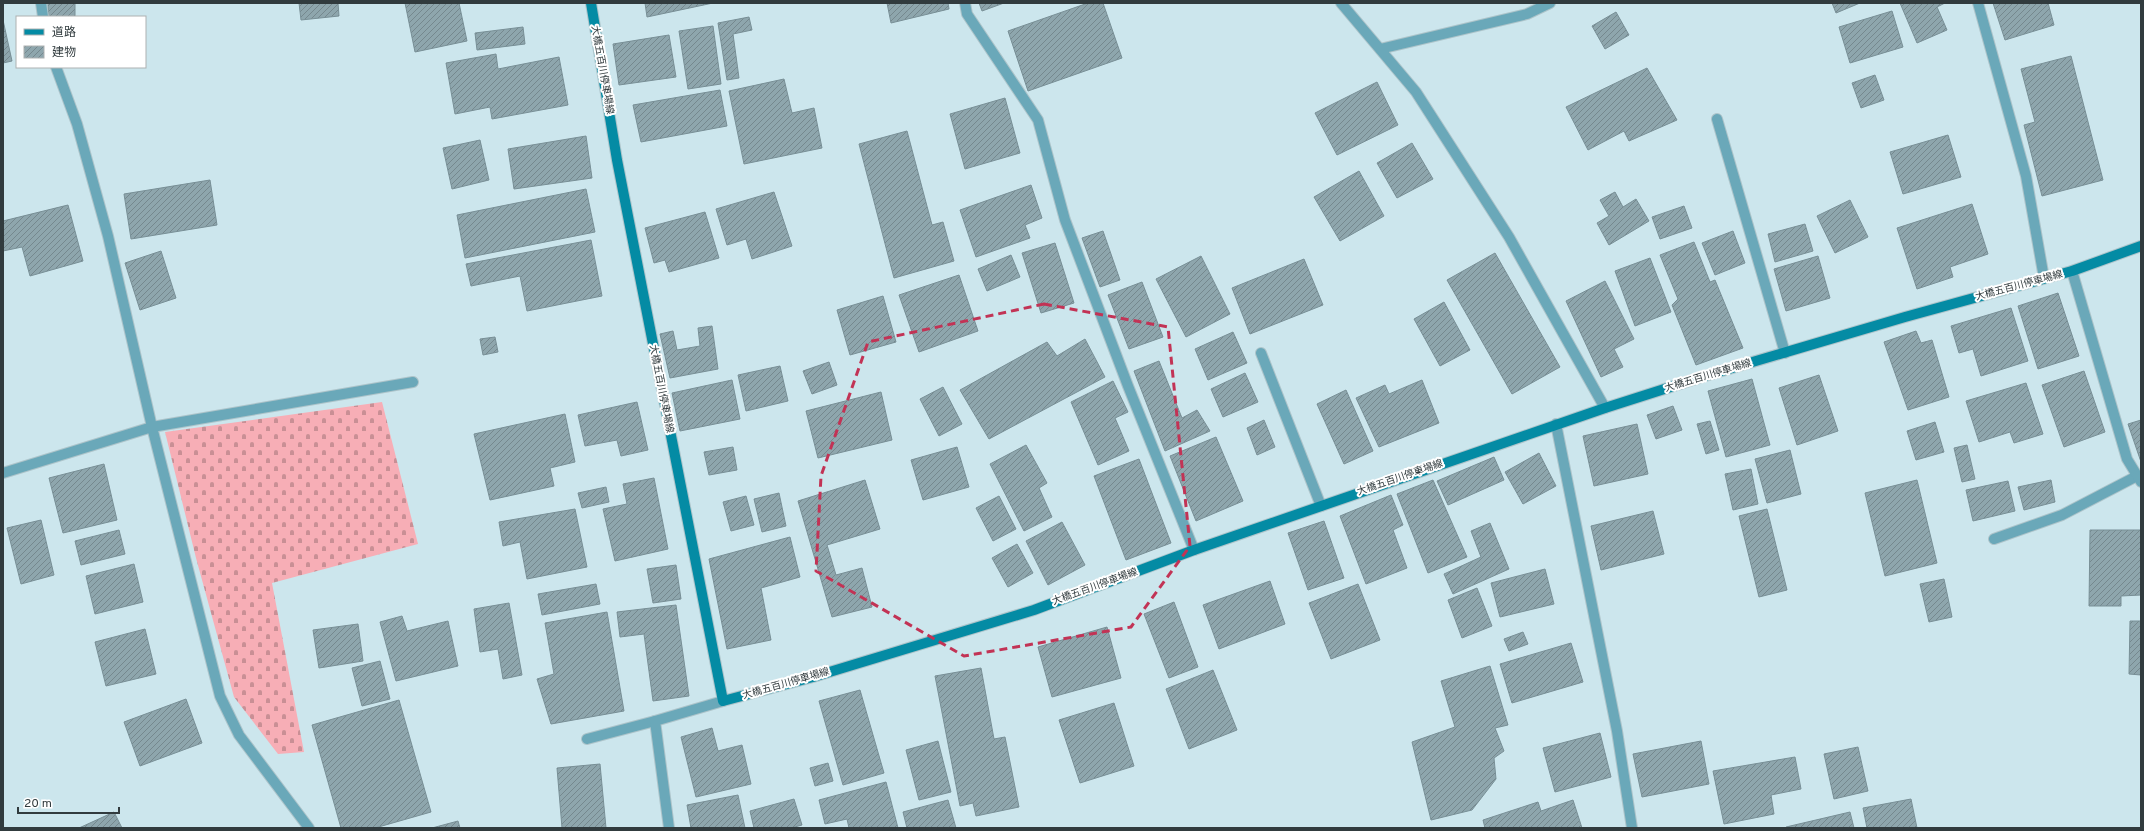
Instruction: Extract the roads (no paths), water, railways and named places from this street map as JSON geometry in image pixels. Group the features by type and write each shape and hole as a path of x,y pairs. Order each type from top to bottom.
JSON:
{"main road":[{"name":"大橋五百川停車場線","path":"591,3 617,160 723,701 813,677 1034,610 1194,550 1605,408 1785,353 2072,271 2141,246"}],"street":[{"path":"41,3 43,16"},
{"path":"965,3 967,14 1038,120 1065,220 1128,386 1194,550"},
{"path":"1341,3 1416,92 1509,237 1605,408"},
{"path":"1380,49 1527,14 1550,3"},
{"path":"1978,3 1988,34 2026,176 2044,278"},
{"path":"56,68 77,124 108,236 152,427 220,696 239,736 309,828"},
{"path":"1717,119 1785,353"},
{"path":"1994,539 2062,515 2139,479 2127,459 2072,271"},
{"path":"1261,353 1321,506"},
{"path":"3,473 152,427 413,382"},
{"path":"1556,424 1617,730 1632,828"},
{"path":"587,739 723,701"},
{"path":"655,721 669,828"}]}
